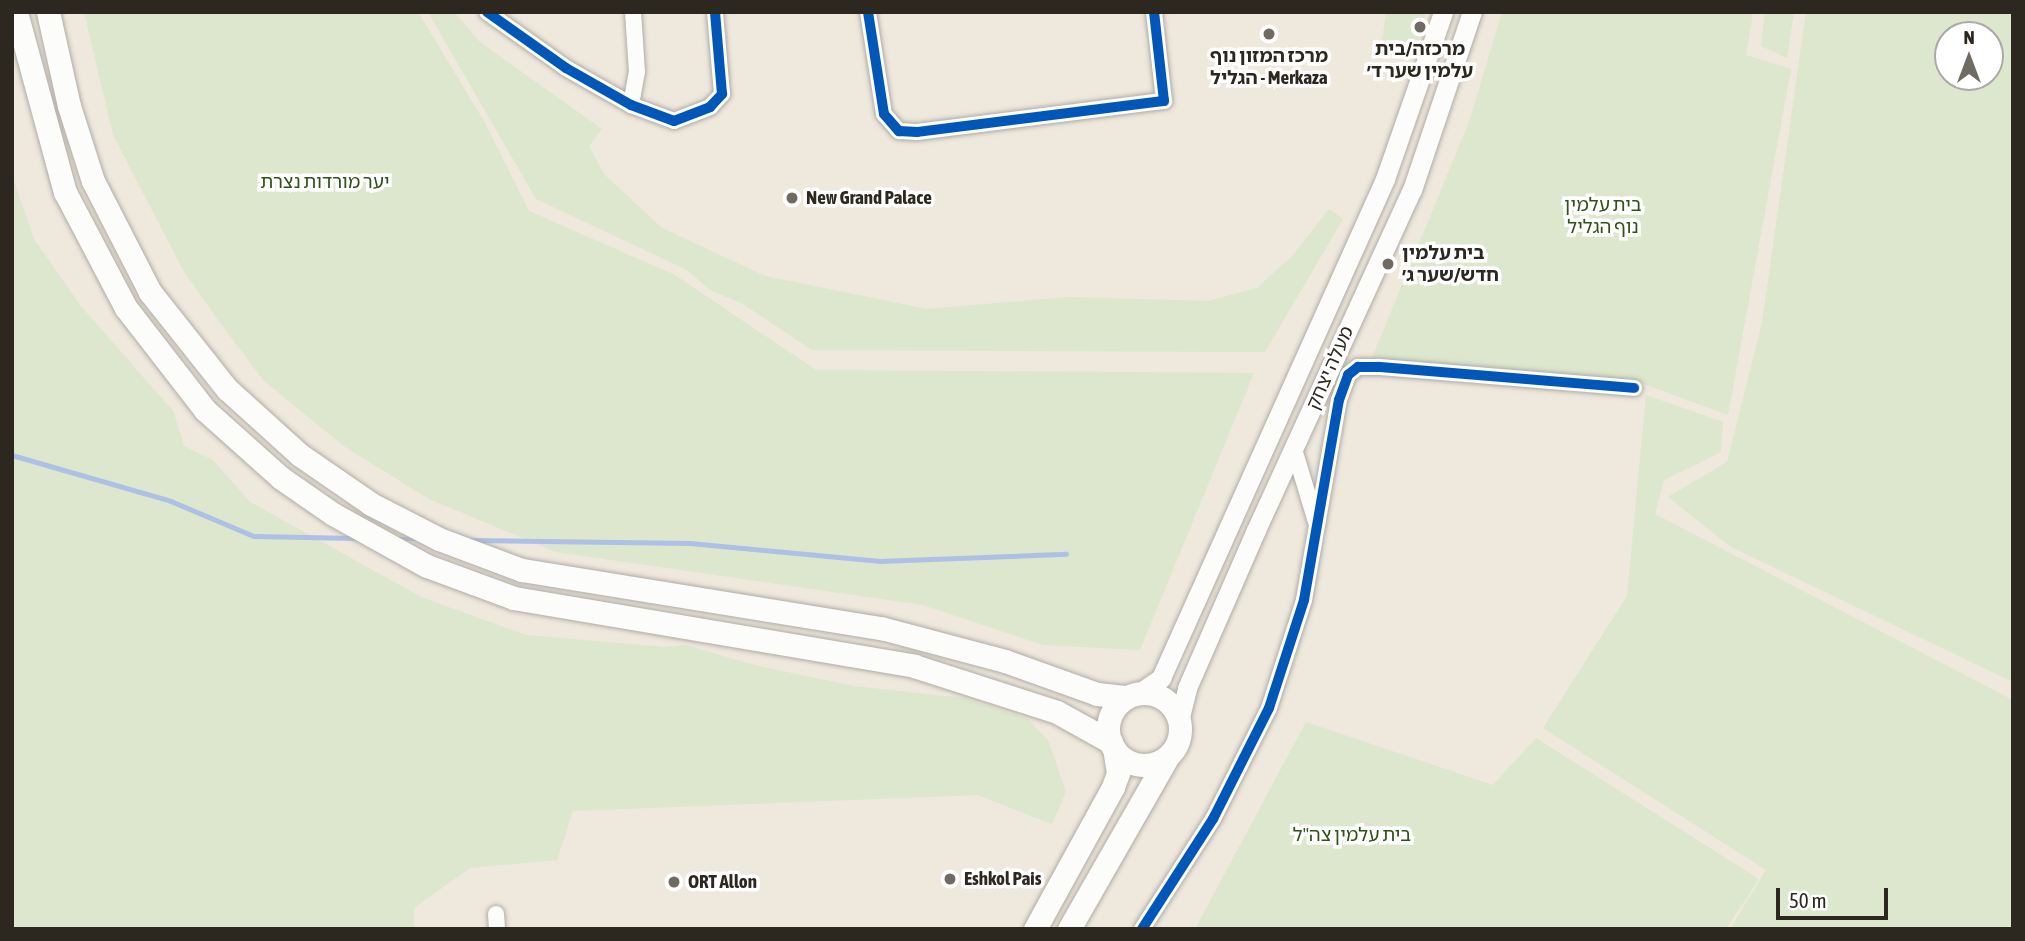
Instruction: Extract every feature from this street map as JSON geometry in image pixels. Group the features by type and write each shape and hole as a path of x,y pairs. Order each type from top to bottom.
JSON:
{"main road":[{"path":"16,12 57,168 111,285 162,359 205,410 314,502 416,560 514,598 914,666 1057,712 1140,764 1170,753"},
{"path":"48,12 69,106 93,181 150,292 226,389 300,455 371,504 456,546 533,572 881,628 1005,661 1097,694 1160,696 1179,721 1176,744 1069,929"},
{"path":"1035,929 1113,787 1118,773 1112,745 1112,712 1133,695"}],"street":[{"path":"487,12 566,68 631,105 674,121 710,107 722,94 724,81 715,12"},
{"path":"631,105 637,72 633,12"},
{"path":"868,12 884,114 899,131 917,132 1164,101 1154,12"},
{"name":"מעלה יצחק","path":"1133,695 1161,678 1385,178 1443,12"},
{"name":"מעלה יצחק","path":"1179,721 1187,688 1401,214 1435,131 1472,12"},
{"path":"1401,214 1445,140 1484,12"},
{"path":"1142,929 1245,765 1286,659 1318,534 1339,400 1348,375 1358,366 1634,388"},
{"path":"1294,449 1311,498 1318,534"}],"green space":[{"name":"יער מורדות נצרת","path":"84,12 418,12 484,121 529,211 675,275 816,370 1254,373 1140,650 1043,645 923,605 556,552 429,499 345,447 264,381 218,320 183,270 113,135"},
{"path":"428,12 454,12 480,42 602,129 589,146 604,174 662,228 765,276 927,309 1069,297 1208,301 1257,288 1293,255 1329,209 1343,219 1265,352 812,350 743,304 710,290 687,270 536,199"},
{"path":"1386,12 1426,12 1413,60 1380,55"},
{"name":"בית עלמין נוף הגליל","path":"1502,12 1753,12 1746,55 1791,69 1728,415 1636,381 1372,358 1469,122"},
{"path":"1765,12 1794,12 1787,58 1761,46"},
{"path":"1806,12 2013,12 2013,682 1731,547 1668,497 1727,462 1762,323"},
{"path":"12,175 34,239 80,305 173,411 184,446 213,460 250,502 421,597 526,635 665,647 686,645 754,665 854,686 963,698 1028,719 1049,742 1066,792 1052,824 977,795 573,811 557,860 470,868 414,908 414,929 12,929"},
{"path":"1646,395 1723,422 1721,452 1664,480 1655,514 2013,700 2013,929 1730,929 1766,870 1543,728 1627,596"},
{"name":"בית עלמין צה\"ל","path":"1306,722 1493,785 1536,738 1759,879 1726,929 1195,929"}],"waterway":[{"path":"12,455 171,501 254,536 356,538"},
{"path":"396,539 419,539"},
{"path":"469,540 690,543 880,561 1066,554"}],"cycle path":[{"path":"487,12 566,68 631,105 674,121 710,107 722,94 715,12"},
{"path":"868,12 884,114 899,131 917,132 1164,101 1154,12"},
{"path":"1142,929 1213,819 1269,708 1304,600 1339,400 1348,375 1358,367 1379,367 1634,388"}],"place":[{"name":"מרכזה/בית עלמין שער ד׳","path":"1420,27"},
{"name":"מרכז המזון נוף הגליל - Merkaza","path":"1269,34"},
{"name":"New Grand Palace","path":"792,198"},
{"name":"בית עלמין חדש/שער ג׳","path":"1388,264"},
{"name":"Eshkol Pais","path":"950,879"},
{"name":"ORT Allon","path":"674,882"}]}
